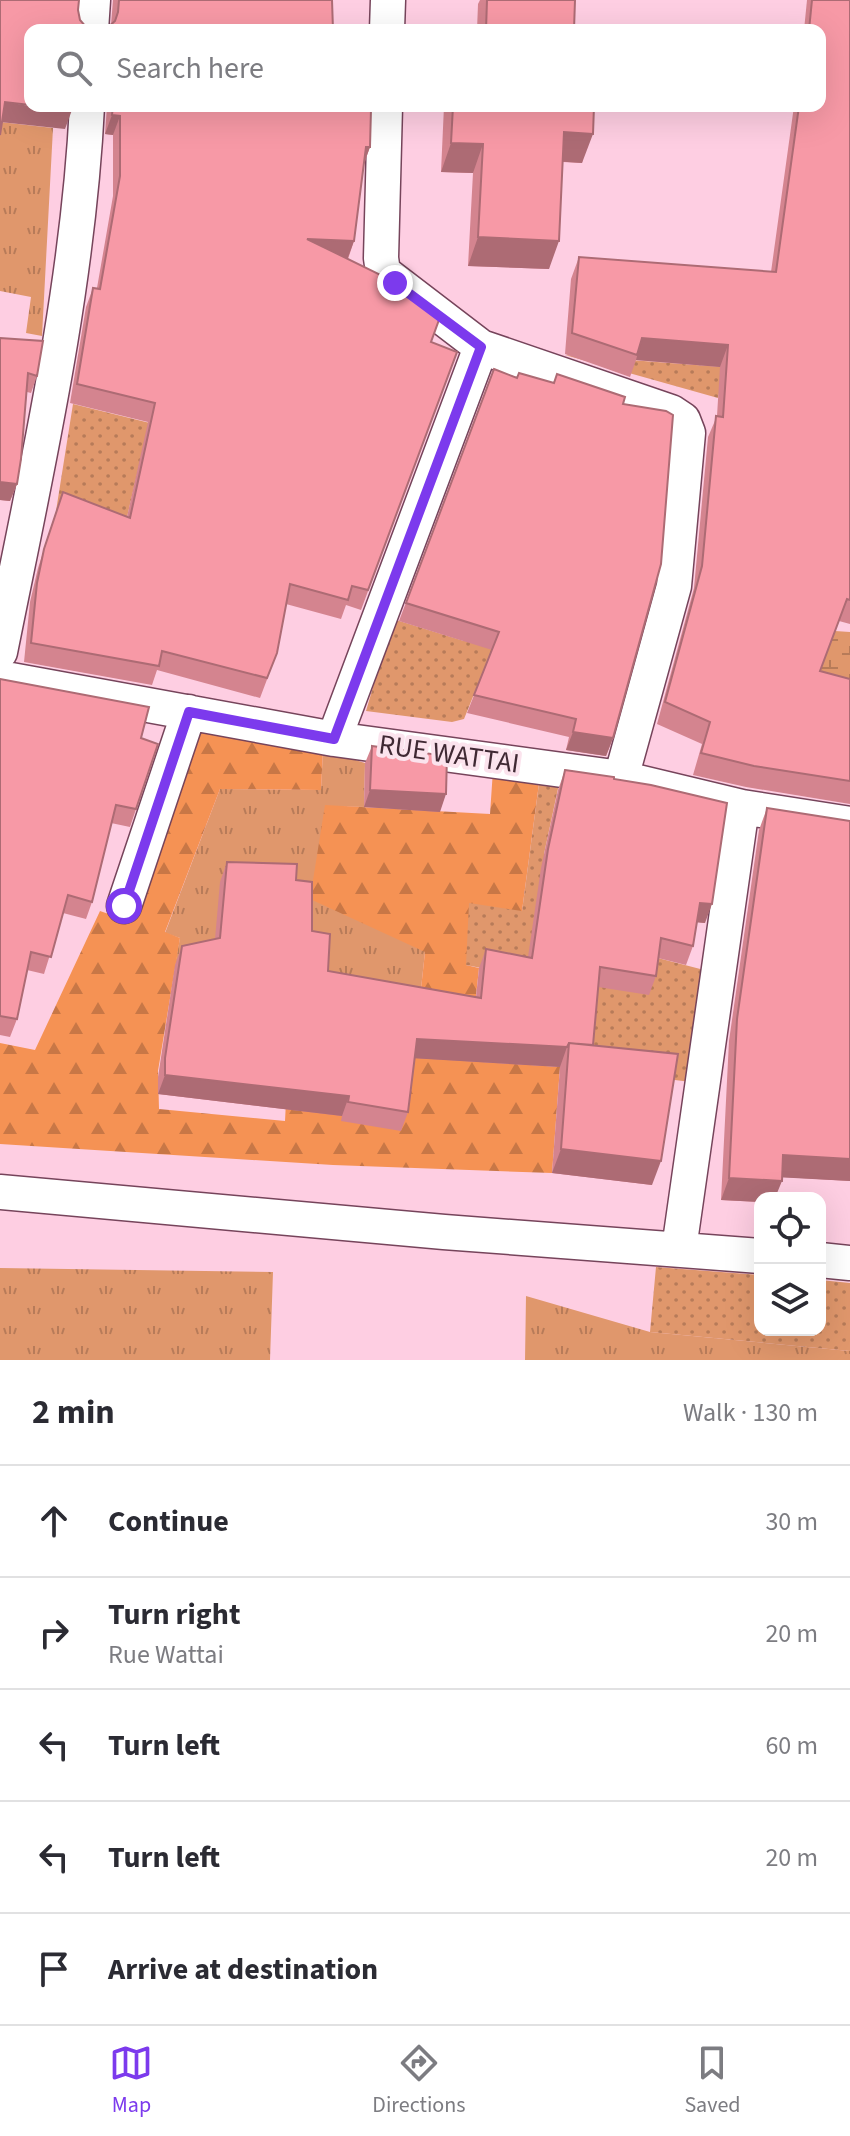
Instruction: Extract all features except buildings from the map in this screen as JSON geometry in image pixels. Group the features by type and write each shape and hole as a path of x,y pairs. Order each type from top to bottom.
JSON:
{"street":[{"path":"91,24 93,0"},
{"path":"387,24 388,0"},
{"path":"0,652 68,293 87,112"},
{"path":"385,112 383,272 481,347 671,412 683,420 688,433 674,586 621,778"},
{"path":"334,739 481,347"},
{"name":"RUE WATTAI","path":"0,678 334,739 621,778 742,807 850,824"},
{"path":"124,906 189,712"},
{"path":"679,1249 742,807"},
{"path":"0,1192 444,1232 754,1255"},
{"path":"826,1261 850,1263"}],"green space":[{"path":"0,122 53,128 42,336 26,333 31,297 0,291"},
{"path":"565,355 748,369 719,393 718,398"},
{"path":"73,404 166,427 144,444 124,530 56,511"},
{"path":"393,619 464,641 495,642 464,719 452,722 366,711"},
{"path":"835,631 850,632 850,703 814,687"},
{"path":"198,729 323,750 321,790 220,789 165,932 180,938 158,1071 159,1109 285,1121 287,1082 419,1007 425,952 310,899 325,805 490,814 493,770 540,776 522,911 466,965 479,968 469,1061 560,1067 552,1173 333,1165 0,1144 0,1043 35,1050 100,911 129,921"},
{"path":"323,750 365,763 364,807 325,806 425,952 419,1007 213,957 175,965 180,938 165,933 220,789 321,790"},
{"path":"540,776 559,784 544,854 654,957 708,971 691,1082 586,1069 593,990 466,965 469,903 522,911"},
{"path":"656,1267 754,1275 754,1336 826,1336 826,1281 850,1283 850,1351 650,1332"},
{"path":"0,1268 273,1272 270,1360 0,1360"},
{"path":"526,1296 650,1332 850,1351 850,1360 525,1360"}],"route":[{"path":"124,906 189,712 334,739 481,347 395,283"}]}
